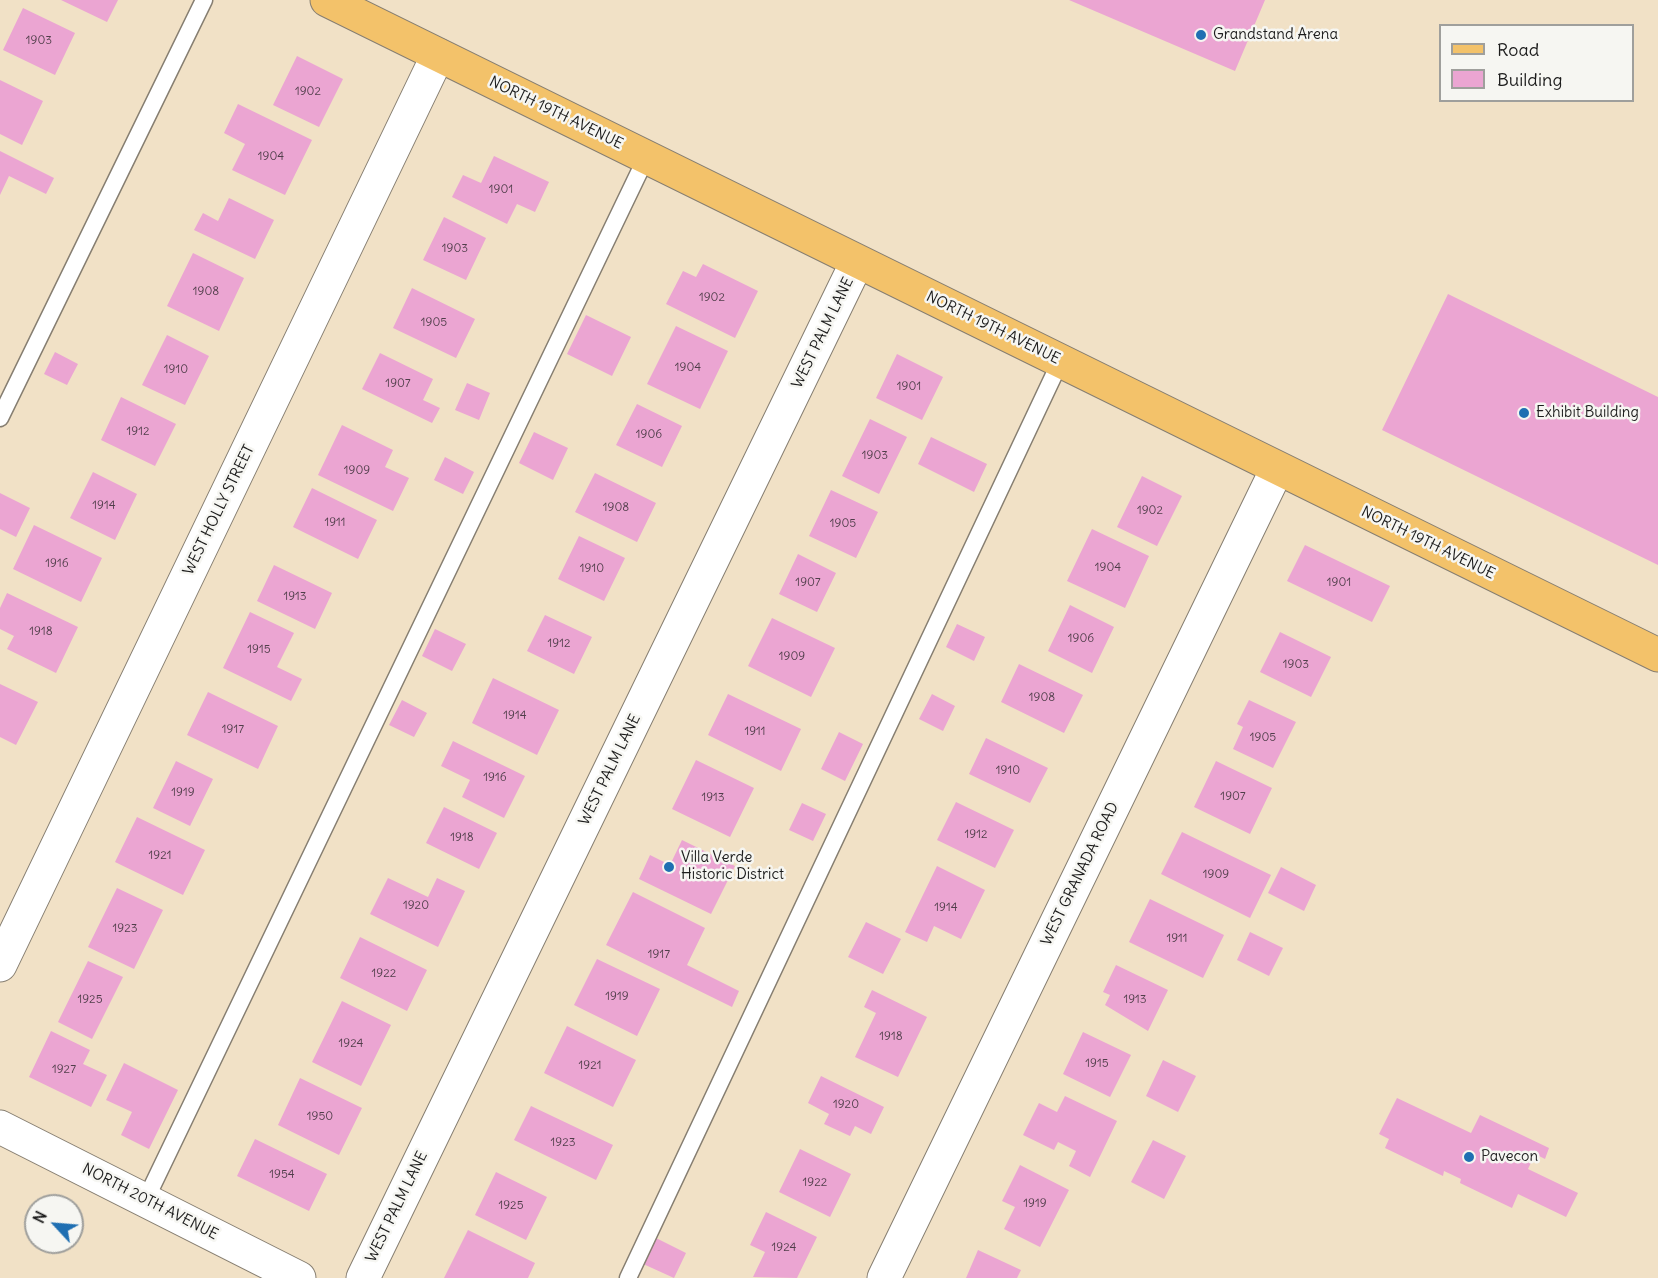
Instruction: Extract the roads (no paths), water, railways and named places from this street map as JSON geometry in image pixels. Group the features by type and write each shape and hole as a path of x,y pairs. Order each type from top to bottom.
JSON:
{"main road":[{"name":"NORTH 19TH AVENUE","path":"327,0 857,262 1061,360 1277,470 1658,655"}],"street":[{"name":"WEST HOLLY STREET","path":"0,965 438,55"},
{"name":"WEST PALM LANE","path":"363,1278 857,262"},
{"name":"WEST GRANADA ROAD","path":"884,1278 1277,470"},
{"name":"NORTH 20TH AVENUE","path":"0,1127 298,1278"}],"lane":[{"path":"0,418 204,0"},
{"path":"146,1199 646,158"},
{"path":"628,1278 1061,360"}],"place":[{"name":"Grandstand Arena","path":"1201,35"},
{"name":"Exhibit Building","path":"1524,413"},
{"name":"Villa Verde Historic District","path":"669,867"},
{"name":"Pavecon","path":"1469,1157"}]}
